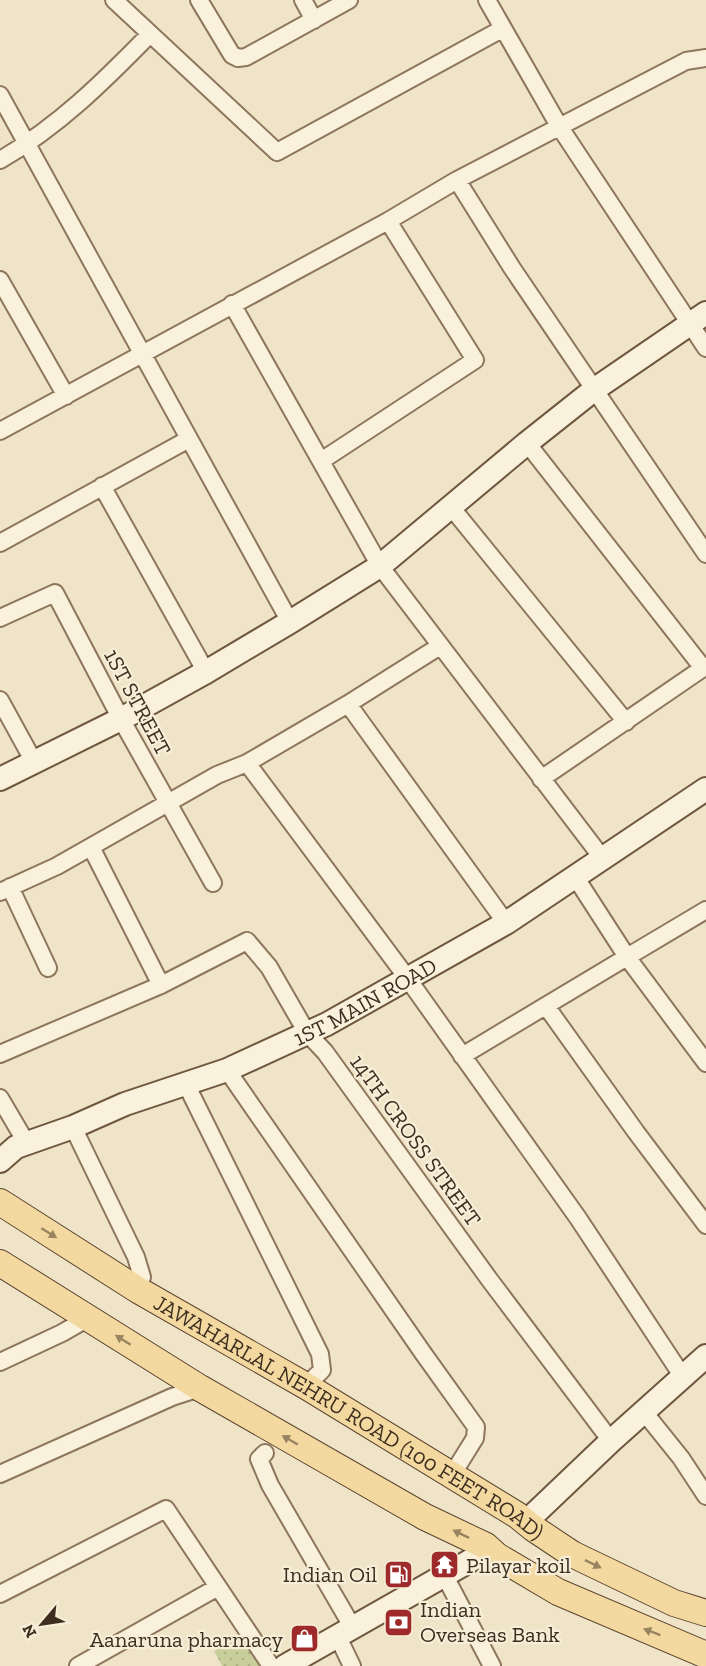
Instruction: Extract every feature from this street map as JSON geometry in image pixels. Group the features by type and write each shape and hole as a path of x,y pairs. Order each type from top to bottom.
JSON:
{"main road":[{"name":"JAWAHARLAL NEHRU ROAD (100 FEET ROAD)","path":"0,1202 138,1290 306,1386 452,1475 526,1521 573,1554 674,1603 706,1613"},
{"name":"JAWAHARLAL NEHRU ROAD (100 FEET ROAD)","path":"0,1263 200,1388 558,1592 706,1656"}],"street":[{"path":"114,0 277,152 502,29"},
{"path":"199,0 232,55 238,58 246,57 349,0"},
{"path":"303,0 314,20"},
{"path":"487,0 559,126 698,318 706,348"},
{"path":"0,160 27,144 93,92 150,34"},
{"path":"0,431 559,126 686,61 706,58"},
{"path":"0,95 290,622"},
{"path":"457,180 512,268 706,554"},
{"path":"321,461 475,360 388,220"},
{"path":"0,280 66,396"},
{"path":"231,304 380,566 603,859"},
{"path":"0,779 121,719 206,672 380,566 527,442 595,389 698,318"},
{"path":"0,543 189,439"},
{"path":"527,442 705,667 541,779"},
{"path":"102,486 206,672"},
{"path":"451,507 626,722"},
{"name":"1ST STREET","path":"0,618 55,593 121,719 213,884"},
{"path":"48,968 5,890 57,866 218,775 247,763 348,704 440,646"},
{"path":"0,700 34,762"},
{"path":"348,704 506,923"},
{"path":"247,763 408,979 578,1218 683,1377"},
{"name":"1ST MAIN ROAD","path":"0,1161 16,1147 73,1127 125,1104 227,1070 327,1024 506,923 706,789"},
{"path":"0,1054 161,985 91,847"},
{"path":"576,878 627,957 706,1063"},
{"path":"462,1056 706,910"},
{"name":"14TH CROSS STREET","path":"161,985 247,941 269,967 307,1033 325,1052 489,1279 611,1442"},
{"path":"546,1006 706,1225"},
{"path":"227,1070 476,1427 475,1438 452,1475"},
{"path":"186,1084 320,1354 322,1371 306,1386"},
{"path":"0,1098 27,1144"},
{"path":"73,1127 136,1257 142,1277 138,1290"},
{"path":"0,1362 88,1318"},
{"path":"526,1521 706,1356"},
{"path":"0,1474 172,1397 200,1388"},
{"path":"644,1412 681,1458 706,1496"},
{"path":"265,1453 259,1459 270,1485 354,1627 352,1666"},
{"path":"0,1594 166,1509 271,1666"},
{"path":"285,1666 354,1627 374,1620 493,1553"},
{"path":"446,1578 492,1666"},
{"path":"78,1666 218,1587"},
{"path":"705,1666 706,1656"}],"green space":[{"path":"241,1637 261,1666 222,1666 214,1651"}],"place":[{"name":"Pilayar koil","path":"445,1565"},
{"name":"Indian Oil","path":"398,1574"},
{"name":"Indian Overseas Bank","path":"399,1622"},
{"name":"Aanaruna pharmacy","path":"304,1639"}]}
